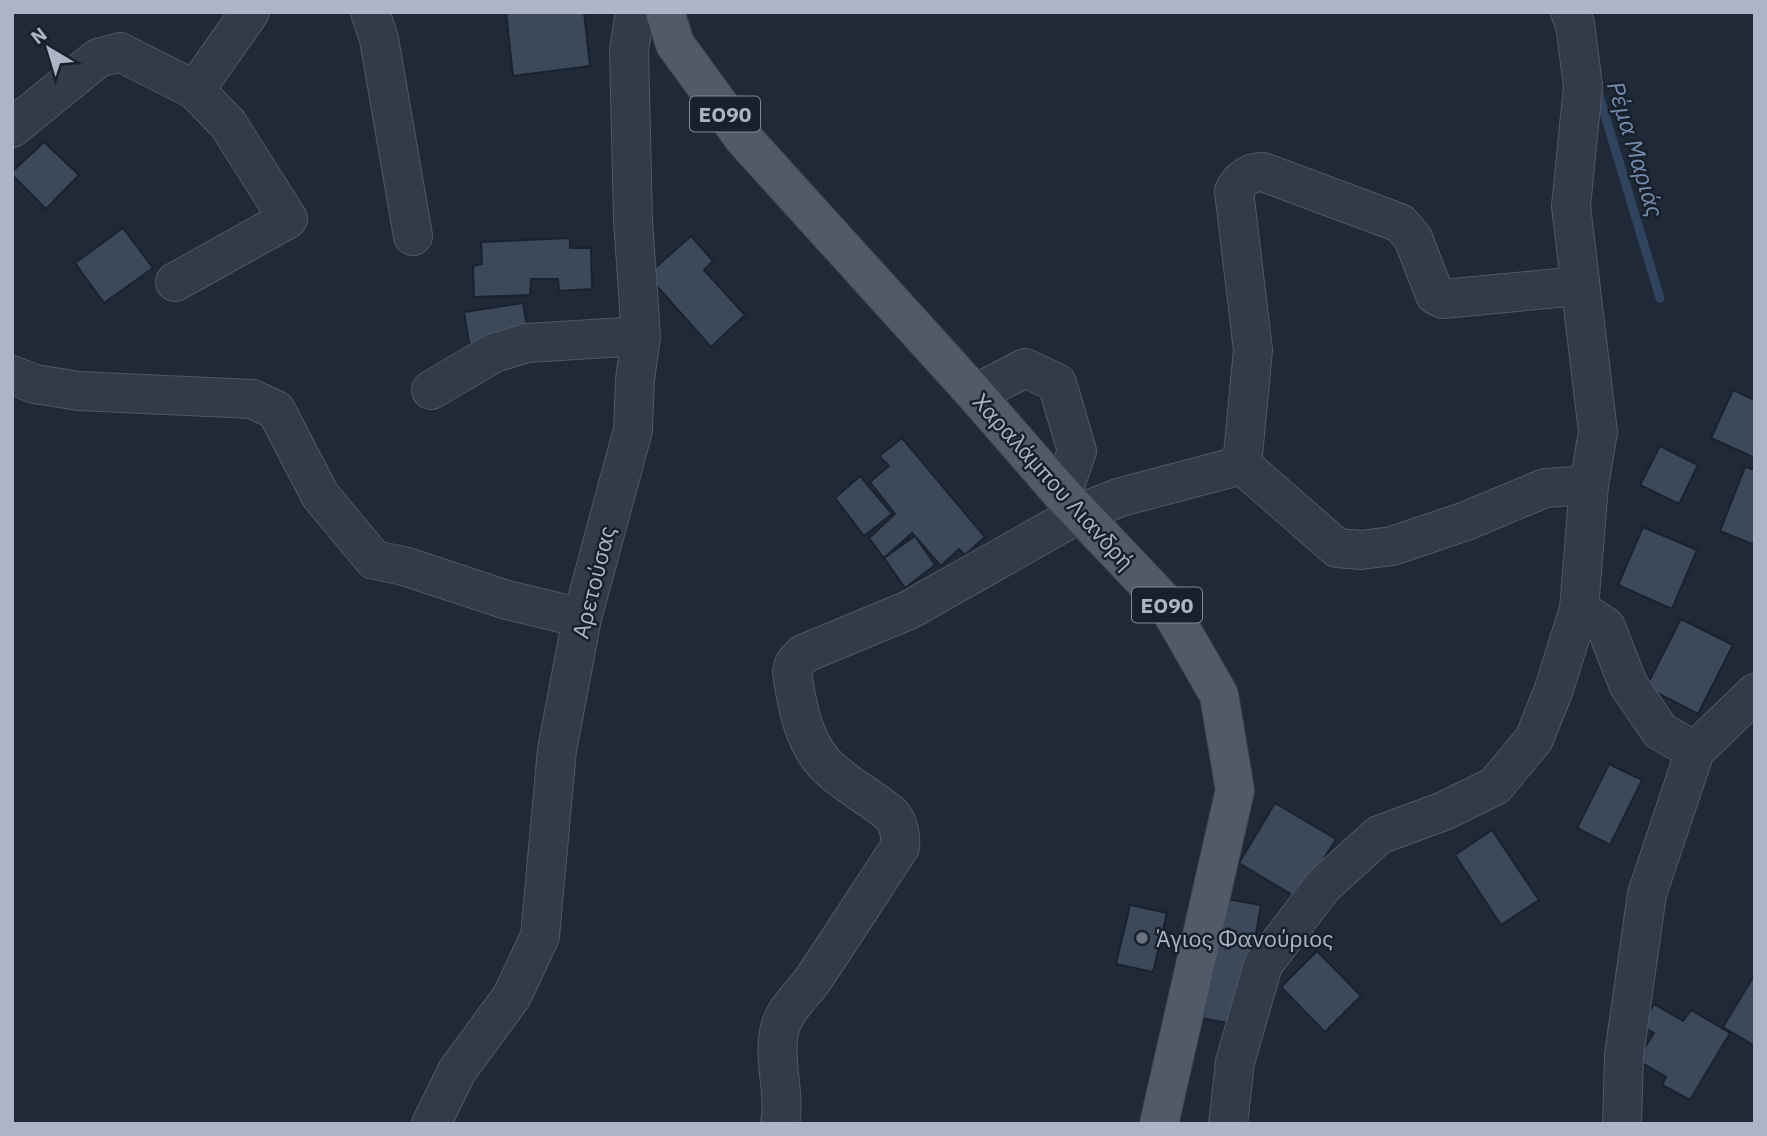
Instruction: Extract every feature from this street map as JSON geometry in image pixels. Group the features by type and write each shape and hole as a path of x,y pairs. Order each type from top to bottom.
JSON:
{"main road":[{"name":"Χαραλάμπου Λιανδρή","path":"665,12 675,44 744,139 1071,504 1168,606 1219,695 1235,790 1160,1124"}],"street":[{"path":"195,90 250,12"},
{"path":"370,12 379,39 413,236"},
{"name":"Αρετούσας","path":"431,1124 457,1072 512,996 540,936 557,750 582,618 633,430 635,380 641,336 629,50 635,12"},
{"path":"1228,1124 1235,1062 1263,965 1323,886 1379,835 1444,811 1495,786 1534,738 1554,689 1579,609 1588,485 1598,432 1571,206 1583,86 1575,24 1570,12"},
{"path":"12,128 99,58 120,52 195,90 228,124 288,219 175,282"},
{"path":"1242,466 1253,350 1234,191 1244,176 1263,172 1399,223 1413,238 1435,295 1443,299 1579,286"},
{"path":"431,390 494,353 527,343 641,336"},
{"path":"975,394 1025,368 1057,383 1077,451 1071,504"},
{"path":"12,375 34,384 79,391 252,398 276,410 320,495 374,560 404,566 507,600 582,618"},
{"path":"1242,466 1338,548 1361,550 1392,546 1466,521 1545,488 1588,485"},
{"path":"780,1124 782,1112 778,1047 783,1020 900,847 901,835 892,815 832,772 814,752 793,681 794,664 803,654 909,610 1071,504 1121,497 1242,466"},
{"path":"1579,609 1606,627 1628,684 1660,731 1695,751"},
{"path":"1622,1124 1624,1055 1647,894 1695,751 1755,693"}],"building":[{"path":"506,12 584,12 590,66 513,76"},
{"path":"44,142 79,175 46,209 12,175"},
{"path":"123,228 153,268 104,303 75,263"},
{"path":"691,236 713,261 704,270 745,315 711,347 647,275"},
{"path":"570,238 570,248 591,248 592,289 559,291 558,279 531,279 530,295 474,297 473,266 482,264 481,242"},
{"path":"523,303 529,338 470,348 464,312"},
{"path":"1733,390 1755,400 1755,458 1711,438"},
{"path":"902,438 985,537 965,555 959,549 941,566 912,533 884,558 869,538 895,514 870,482 889,466 879,456"},
{"path":"1660,446 1698,465 1679,504 1640,485"},
{"path":"1745,467 1755,470 1755,545 1720,531"},
{"path":"860,476 892,514 864,536 835,498"},
{"path":"1643,527 1697,550 1672,609 1618,585"},
{"path":"915,536 935,565 905,588 884,558"},
{"path":"1681,619 1733,645 1698,714 1646,687"},
{"path":"1609,764 1642,780 1610,845 1577,828"},
{"path":"1275,803 1336,839 1299,899 1239,863"},
{"path":"1492,830 1539,900 1501,925 1455,855"},
{"path":"1221,898 1261,905 1240,1025 1200,1018"},
{"name":"Άγιος Φανούριος","path":"1130,905 1167,913 1153,972 1116,964"},
{"path":"1317,951 1361,996 1325,1032 1281,987"},
{"path":"1755,974 1755,1046 1723,1027"},
{"path":"1654,1004 1683,1021 1691,1010 1730,1033 1690,1100 1662,1085 1666,1077 1637,1060 1654,1033 1640,1026"}],"waterway":[{"name":"Ρέμα Μαριάς","path":"1598,92 1660,298"}],"place":[{"name":"Άγιος Φανούριος","path":"1142,938"}]}
